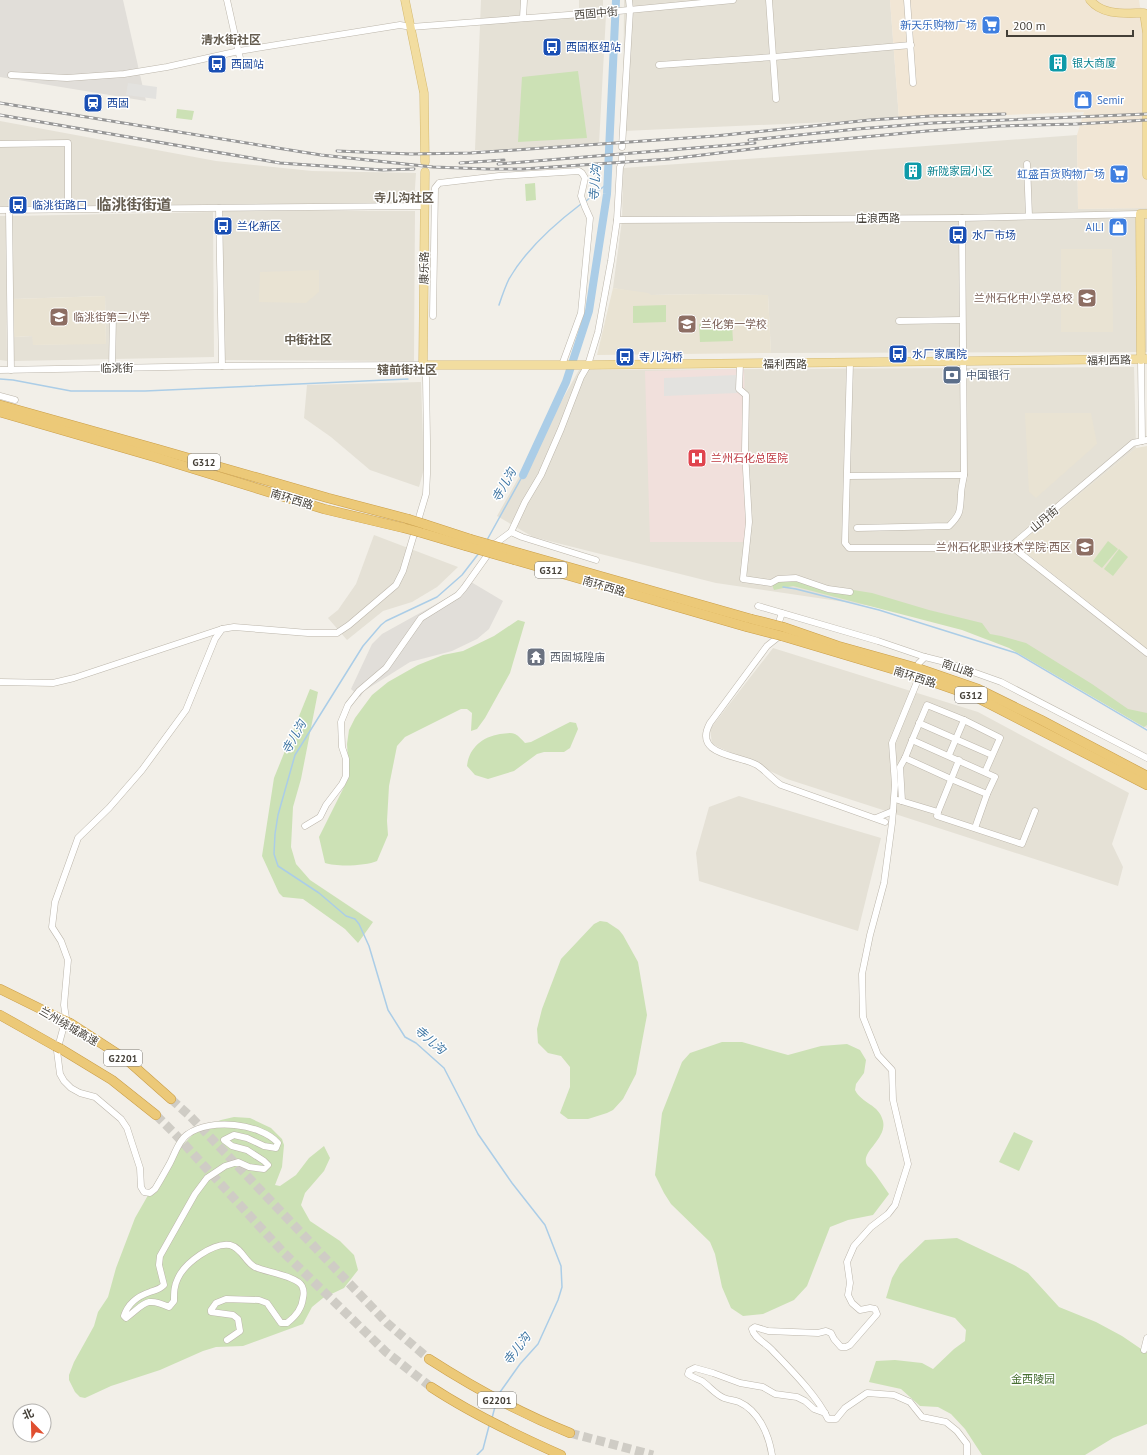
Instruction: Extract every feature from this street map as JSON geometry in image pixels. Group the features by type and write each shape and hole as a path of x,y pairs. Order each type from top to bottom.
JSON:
{"highway":[{"name":"南环西路","path":"0,405 156,453"},
{"name":"南环西路","path":"0,412 328,498 406,523 424,524 468,543"},
{"name":"南环西路","path":"406,523 419,532 468,543 749,623 917,668 978,689 1041,720 1147,776"},
{"name":"南环西路","path":"783,632 976,697 1147,785"},
{"name":"兰州绕城高速","path":"0,989 70,1023 127,1060 172,1099"},
{"name":"G2201","path":"0,1015 58,1047 112,1080 156,1115"},
{"name":"G2201","path":"429,1358 502,1402 570,1433"},
{"name":"G2201","path":"431,1388 479,1416 560,1455"}],"main road":[{"path":"405,0 424,93 425,162"},
{"path":"1090,0 1099,8 1108,12 1145,13 1147,174"},
{"name":"康乐路","path":"423,365 425,172"},
{"path":"1144,214 1144,360"},
{"name":"福利西路","path":"423,365 1144,360"}],"street":[{"path":"227,0 242,67"},
{"path":"523,18 524,0"},
{"path":"622,147 627,10 629,0"},
{"name":"西固中街","path":"11,75 67,78 124,74 167,67 239,51 400,24 411,27 608,12 693,2 733,0"},
{"path":"769,0 776,99"},
{"path":"907,0 913,82"},
{"path":"659,65 910,45"},
{"path":"0,144 68,143 68,209"},
{"path":"305,826 320,817 326,805 342,784 346,776 346,760 342,747 341,722 348,705 359,691 386,668 421,618 458,595 496,543 511,532 525,502 544,469 562,429 596,339 604,306 617,220 622,157"},
{"path":"1027,164 1029,216"},
{"path":"433,316 435,188 438,183 499,176 576,170 582,173 585,178 581,196 590,218 581,313 564,365"},
{"path":"0,210 424,206"},
{"path":"219,208 222,366"},
{"path":"9,210 12,370"},
{"name":"庄浪西路","path":"617,220 962,218 1144,214"},
{"path":"857,528 949,526 959,514 964,475 962,218"},
{"path":"112,368 113,314"},
{"path":"899,321 962,320"},
{"path":"1144,360 1145,441"},
{"path":"850,363 845,544 847,547 1006,548 1011,546 1147,653"},
{"path":"740,364 739,390 746,395 745,451 749,522 742,579 771,583 778,579 796,578 828,589 850,592"},
{"path":"0,682 53,683 74,678 222,629 234,627 308,633 337,633 349,625 396,585 404,571 426,494 426,378 423,365"},
{"name":"临洮街","path":"0,370 222,366 423,365"},
{"path":"0,396 15,400"},
{"name":"山丹街","path":"1011,546 1133,443 1145,441"},
{"path":"848,476 964,475"},
{"path":"511,532 522,537 596,560"},
{"name":"南山路","path":"758,606 878,641 925,657 945,662 1001,682 1147,758"},
{"path":"779,612 777,638 767,646 710,723 706,733 708,742 718,752 756,765 780,785 885,822"},
{"path":"222,629 215,639 186,710 142,770 109,808 78,838 55,902 52,927 61,941 68,960 64,1005 66,1018 57,1051 60,1074 71,1088 80,1093 95,1097 121,1119 127,1128 140,1168 140,1187 144,1192 150,1192 155,1189 181,1142 187,1134 196,1130 211,1125 233,1125 256,1128 272,1137 278,1143 276,1148 264,1146 247,1138 234,1135 224,1140 232,1146 247,1150 268,1165 264,1169 249,1167 238,1162 225,1166 207,1178 160,1256 159,1265 164,1285 160,1290 150,1292 136,1298 126,1309 124,1316 126,1318 135,1309 147,1302 155,1301 169,1307 174,1301 174,1288 178,1276 188,1265 205,1251 216,1246 230,1245 245,1257 253,1266 267,1272 296,1280 302,1284 304,1291 303,1302 295,1316 287,1323 281,1323 267,1303 260,1300 226,1299 216,1303 211,1312 233,1315 238,1319 240,1331 227,1340"},
{"path":"919,663 925,657"},
{"path":"917,682 892,743 895,785 884,883 870,935 862,974 863,1017 878,1055 892,1070 893,1100 908,1164 895,1204 888,1214 871,1227 854,1246 847,1262 850,1284 848,1295 852,1303 860,1310 870,1308 875,1309 877,1314 850,1345 846,1347 842,1347 834,1339 831,1333 826,1330 818,1334 768,1331 755,1327 752,1329 753,1334 769,1347 801,1381 828,1418 836,1419 846,1408 866,1393 894,1395 910,1402 922,1417 946,1422 957,1431 966,1444 967,1455"},
{"path":"902,801 900,767 927,706 964,720 1000,738 985,772"},
{"path":"949,755 964,720"},
{"path":"919,723 992,755"},
{"path":"912,740 949,755 995,777 987,794 975,828"},
{"path":"905,758 987,794"},
{"path":"959,760 937,816 1022,844 1035,811"},
{"path":"894,798 938,812"},
{"path":"876,818 893,811"},
{"path":"1144,1350 1147,1338"},
{"path":"772,1455 771,1448 761,1421 747,1407 738,1402 723,1398 702,1382 688,1374 689,1371 694,1368 713,1372 740,1383 763,1387 775,1394 801,1399 814,1409 826,1414"}],"shaded area":[{"path":"0,0 123,0 146,101 0,77"},
{"path":"481,0 525,0 523,20 606,15 599,144 515,150 475,150"},
{"path":"579,0 603,0 603,7 579,8"},
{"path":"624,0 890,0 899,119 623,131"},
{"path":"890,0 1139,0 1140,7 1147,11 1147,208 1078,209 1077,135 1084,112 899,119"},
{"path":"128,83 157,87 156,99 126,95"},
{"path":"0,121 216,161 312,171 416,173 414,203 0,206"},
{"path":"1077,135 1078,209 1147,208 1147,352 771,353 768,295 651,295 613,288 622,220 623,168"},
{"path":"223,210 415,211 414,361 222,360"},
{"path":"213,212 214,357 14,361 14,337 33,336 33,345 106,343 105,296 13,299 12,216"},
{"path":"0,216 6,216 7,361 0,360"},
{"name":"兰州石化中小学总校","path":"1061,249 1112,249 1113,332 1061,332"},
{"path":"319,270 319,292 306,303 259,302 260,272"},
{"name":"兰化第一学校","path":"613,288 648,293 651,295 768,295 771,353 597,355"},
{"name":"临洮街第二小学","path":"105,296 106,344 33,345 32,336 14,337 13,299"},
{"path":"1134,367 1136,448 1022,541 1025,552 1147,649 1147,728 981,629 933,615 716,583 533,537 497,516 579,370"},
{"name":"兰州石化总医院","path":"744,369 748,520 744,542 650,542 645,371"},
{"path":"737,375 737,393 664,396 664,378"},
{"path":"421,382 424,469 419,487 370,470 331,437 304,418 307,385"},
{"path":"1025,413 1091,413 1097,444 1036,498 1029,492"},
{"name":"兰州石化职业技术学院·西区","path":"1147,446 1147,649 1025,552 1022,541 1136,448"},
{"path":"374,535 458,567 437,587 412,602 383,611 347,640 328,618 338,610 356,584"},
{"path":"466,579 503,601 489,629 477,639 452,651 410,662 364,691 360,697 351,689 372,644 382,634 456,593"},
{"path":"773,648 978,712 1129,793 1112,844 1123,867 1118,886 787,779 712,744 710,729"},
{"path":"739,796 881,838 858,931 699,881 696,853 709,807"}],"green space":[{"path":"578,71 587,138 518,142 522,77"},
{"path":"177,109 194,111 192,120 176,118"},
{"path":"535,183 536,200 526,201 525,184"},
{"path":"666,305 666,322 633,323 633,306"},
{"path":"699,324 732,324 733,341 700,342"},
{"path":"1108,541 1118,549 1102,568 1093,561"},
{"path":"1119,549 1128,557 1113,576 1104,569"},
{"path":"786,577 822,585 872,593 929,610 982,623 990,634 1026,643 1092,684 1128,709 1147,713 1147,725 1144,727 1009,648 962,630 793,586 774,590 772,585"},
{"path":"518,620 525,622 510,673 485,718 477,729 471,731 472,713 467,709 461,709 405,737 397,746 389,786 387,821 388,835 377,861 366,864 351,865 325,863 319,837 349,777 347,744 349,730 355,718 372,695 388,682 418,665 443,655 463,651 494,636"},
{"path":"310,689 318,692 301,779 293,807 291,847 296,864 310,880 373,922 358,943 345,929 303,899 283,897 279,893 262,856 274,778"},
{"path":"570,722 576,723 578,729 570,748 564,752 544,752 537,754 514,771 488,779 475,775 467,766 470,754 478,744 493,735 511,733 515,734 525,743 531,742"},
{"path":"600,921 607,922 619,930 638,962 647,1015 636,1074 623,1099 613,1110 607,1113 588,1119 568,1119 560,1113 570,1087 570,1067 561,1056 548,1053 538,1043 537,1029 542,1009 561,959 594,924"},
{"path":"722,1042 742,1042 788,1055 821,1046 847,1044 860,1050 866,1060 864,1073 856,1084 855,1090 858,1095 878,1111 883,1121 882,1133 868,1153 866,1162 889,1194 873,1215 848,1220 830,1227 807,1286 794,1300 763,1314 743,1316 731,1308 722,1287 715,1254 710,1242 671,1204 655,1175 662,1113 682,1062 690,1053"},
{"path":"234,1117 250,1118 271,1128 282,1139 284,1145 282,1167 275,1185 280,1186 296,1175 309,1158 324,1146 330,1158 324,1171 305,1193 301,1205 310,1221 340,1241 354,1255 358,1270 344,1288 323,1298 312,1307 303,1324 243,1346 216,1347 203,1351 160,1370 111,1386 85,1398 80,1397 75,1392 69,1380 69,1375 74,1362 94,1326 98,1312 108,1297 116,1268 135,1218 167,1162 198,1129 221,1120"},
{"path":"1014,1132 1033,1141 1019,1171 999,1162"},
{"name":"金西陵园","path":"957,1238 1028,1273 1059,1307 1096,1322 1122,1336 1147,1353 1147,1424 1113,1438 1085,1455 982,1455 965,1429 951,1414 938,1407 920,1406 901,1389 869,1382 876,1361 895,1360 922,1363 933,1369 954,1349 965,1341 966,1330 955,1318 886,1298 892,1278 900,1264 925,1240"}],"waterway":[{"name":"寺儿沟","path":"523,475 566,382 589,311 607,194 616,0"},
{"path":"586,201 608,183"},
{"path":"499,305 509,279 523,258 551,229 581,204"},
{"path":"0,379 71,391 145,391 408,379"},
{"name":"寺儿沟","path":"487,540 523,475"},
{"name":"寺儿沟","path":"479,553 462,575 437,597 386,621 363,646 295,755 278,815 274,854 278,866 319,893 346,916 355,919 359,924 369,946 388,1010 405,1037 416,1043 444,1068 478,1134 512,1183 545,1225 561,1266 562,1287 558,1300 538,1344 520,1364 498,1395"},
{"path":"783,587 879,610 1016,653 1147,730"},
{"name":"寺儿沟","path":"492,1418 496,1403"},
{"name":"寺儿沟","path":"477,1455 483,1449 489,1426"}],"tunnel":[{"path":"171,1099 191,1117 387,1323 429,1359"},
{"path":"156,1115 283,1252 386,1352 431,1387"},
{"path":"570,1433 653,1455"}],"railway":[{"path":"0,103 321,155 433,167 488,169 523,169 669,159 800,143 927,131 1001,126 1147,120"},
{"path":"337,151 411,154 471,153 715,136 870,120 931,116 1005,114"},
{"path":"749,140 932,123 1147,114"},
{"path":"0,115 280,163 383,170 414,169"},
{"path":"498,164 755,143"},
{"path":"460,163 504,160"}],"place":[{"name":"新天乐购物广场","path":"991,25"},
{"name":"西固枢纽站","path":"552,47"},
{"name":"银大商厦","path":"1058,63"},
{"name":"西固站","path":"217,64"},
{"name":"Semir","path":"1083,100"},
{"name":"西固","path":"93,103"},
{"name":"新陇家园小区","path":"913,171"},
{"name":"虹盛百货购物广场","path":"1119,174"},
{"name":"临洮街路口","path":"18,205"},
{"name":"兰化新区","path":"223,226"},
{"name":"AILI","path":"1118,227"},
{"name":"水厂市场","path":"958,235"},
{"name":"兰州石化中小学总校","path":"1087,298"},
{"name":"临洮街第二小学","path":"59,317"},
{"name":"兰化第一学校","path":"687,324"},
{"name":"水厂家属院","path":"898,354"},
{"name":"寺儿沟桥","path":"625,357"},
{"name":"中国银行","path":"952,375"},
{"name":"兰州石化总医院","path":"697,458"},
{"name":"兰州石化职业技术学院·西区","path":"1085,547"},
{"name":"西固城隍庙","path":"536,657"}],"district":[{"name":"清水街社区","path":"231,40"},
{"name":"寺儿沟社区","path":"404,198"},
{"name":"临洮街街道","path":"134,205"},
{"name":"中街社区","path":"308,340"},
{"name":"辖前街社区","path":"407,370"}]}
